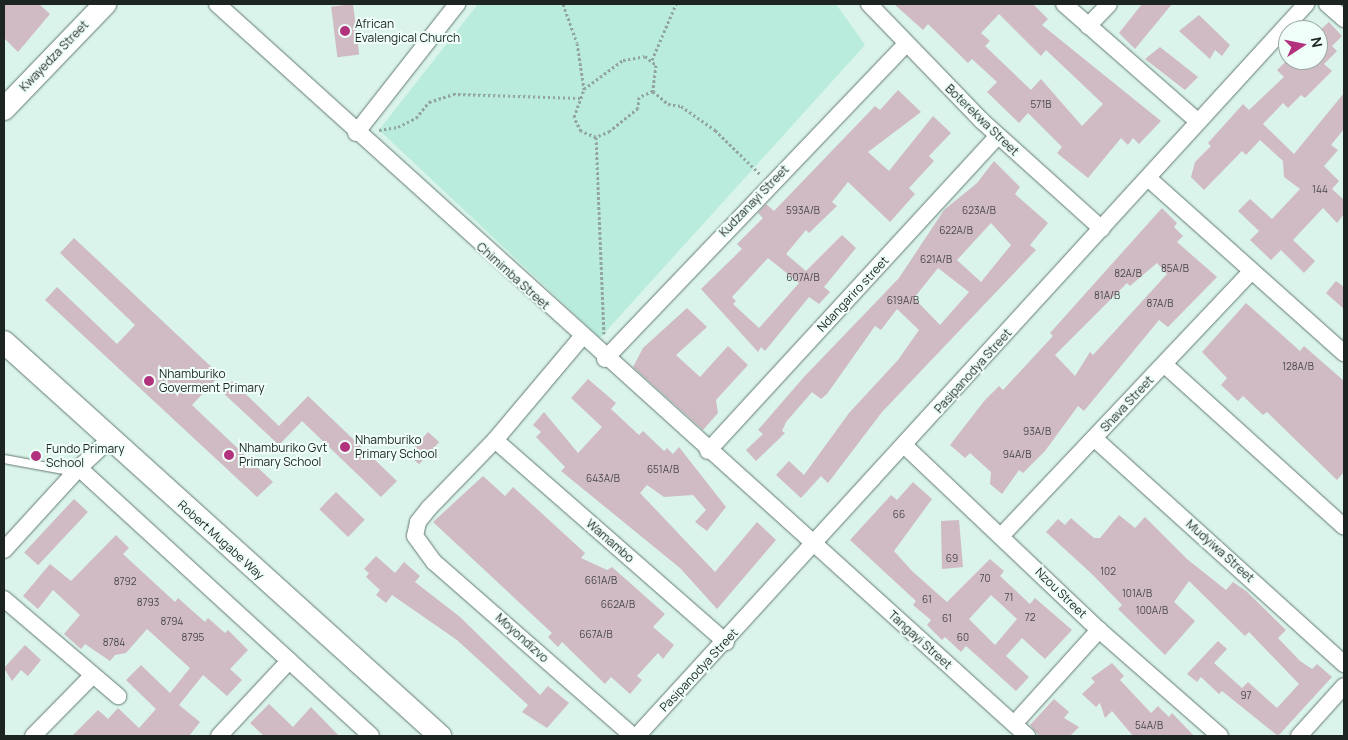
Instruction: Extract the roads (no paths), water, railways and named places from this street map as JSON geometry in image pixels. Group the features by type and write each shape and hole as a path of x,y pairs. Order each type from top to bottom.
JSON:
{"street":[{"name":"Kwayedza Street","path":"4,109 104,4"},
{"name":"Chimimba Street","path":"217,4 605,359 813,544"},
{"path":"356,133 457,4"},
{"name":"Boterekwa Street","path":"869,4 905,45 998,136 1102,229"},
{"path":"1064,4 1197,121"},
{"path":"1088,26 1109,4"},
{"name":"Pasipanodya Street","path":"637,736 726,642 813,544 905,446 1102,229 1197,121 1306,4"},
{"path":"1327,4 1344,20"},
{"name":"Kudzanayi Street","path":"605,359 769,184 905,45"},
{"name":"Ndangariro street","path":"708,452 998,136"},
{"path":"1148,178 1251,272 1344,353"},
{"name":"Shava Street","path":"1002,535 1095,439 1251,272"},
{"path":"494,440 582,338"},
{"name":"Robert Mugabe Way","path":"4,342 440,736"},
{"path":"1165,364 1344,527"},
{"path":"4,550 77,470 110,439"},
{"name":"Mudyiwa Street","path":"1095,439 1344,664"},
{"name":"Moyondizvo","path":"494,440 429,508 418,522 415,536 434,562 633,736"},
{"name":"Wamambo","path":"494,440 726,642"},
{"name":"Nzou Street","path":"905,446 1002,535 1099,630 1220,736"},
{"path":"77,470 371,736"},
{"name":"Tangayi Street","path":"813,544 1027,736"},
{"path":"4,599 91,677 118,696"},
{"path":"1014,724 1099,630"},
{"path":"219,736 289,661"},
{"path":"34,736 91,677"},
{"path":"1298,736 1344,686"}],"lane":[{"path":"4,459 77,470"}],"place":[{"name":"African Evalengical Church","path":"345,31"},
{"name":"Nhamburiko Goverment Primary","path":"149,381"},
{"name":"Nhamburiko Primary School","path":"345,447"},
{"name":"Nhamburiko Gvt Primary School","path":"229,455"},
{"name":"Fundo Primary School","path":"36,456"}]}
